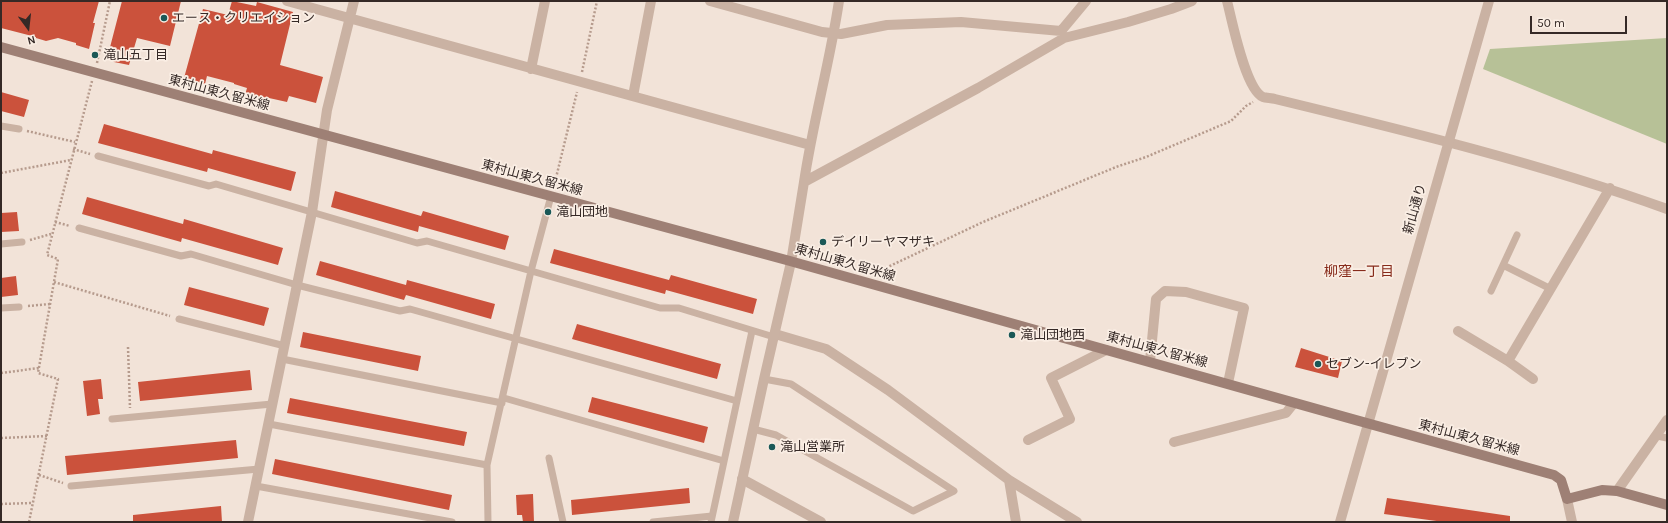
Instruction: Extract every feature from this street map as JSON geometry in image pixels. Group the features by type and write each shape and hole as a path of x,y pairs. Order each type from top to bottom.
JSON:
{"main road":[{"name":"東村山東久留米線","path":"1,47 791,262 1554,475 1561,480 1567,498"},
{"path":"1567,498 1602,490 1617,491 1667,505"}],"street":[{"path":"287,1 810,145"},
{"path":"248,522 312,212 327,110 354,1"},
{"path":"531,68 545,1"},
{"path":"633,96 651,1"},
{"path":"710,1 834,34 887,25 961,22 1063,34 1128,22 1192,1"},
{"path":"733,522 791,262 810,145 834,34 839,1"},
{"path":"804,182 978,88 1063,34 1086,1"},
{"path":"1227,1 1247,75 1252,86 1262,97 1448,141 1610,188 1667,209"},
{"name":"新山通り","path":"1340,522 1489,1"},
{"path":"1508,361 1610,188"},
{"path":"1150,361 1156,299 1165,291 1186,292 1244,308 1228,383"},
{"path":"1458,331 1508,361 1533,379"},
{"path":"774,336 826,349 888,390 1009,480 1077,522"},
{"path":"1028,440 1070,419 1050,378 1106,350"},
{"path":"1174,442 1286,413 1294,403"},
{"path":"1617,491 1662,437 1667,420"},
{"path":"742,479 821,522"},
{"path":"1009,480 1016,522"},
{"path":"1567,498 1572,522"}],"lane":[{"path":"1,126 19,129"},
{"path":"98,156 209,186 216,184 417,242 427,241 660,308 679,308 752,331 774,336"},
{"path":"488,522 487,465 503,401 531,271 551,196"},
{"path":"79,228 181,256 191,254 297,285 400,311 410,310 737,401"},
{"path":"1491,291 1517,235"},
{"path":"1,244 22,242"},
{"path":"1503,265 1551,289"},
{"path":"1,308 19,306"},
{"path":"179,319 284,346"},
{"path":"653,522 711,519 752,331"},
{"path":"282,359 503,401 724,461"},
{"path":"753,429 776,435 914,511 954,491 792,384 764,379"},
{"path":"112,419 272,404"},
{"path":"269,424 487,465"},
{"path":"549,458 563,522"},
{"path":"71,486 259,469"},
{"path":"256,486 452,522"}],"path":[{"path":"29,522 58,379 38,373 58,259 47,255 70,160 94,73 110,1"},
{"path":"551,196 580,82 597,1"},
{"path":"858,281 983,222 1116,167 1146,157 1231,121 1246,106 1262,97"},
{"path":"19,129 75,142"},
{"path":"74,149 98,156"},
{"path":"1,173 70,160"},
{"path":"55,222 79,228"},
{"path":"22,242 51,234"},
{"path":"54,282 179,319"},
{"path":"19,306 50,304"},
{"path":"128,347 130,417"},
{"path":"1,374 39,368"},
{"path":"1,438 47,436"},
{"path":"39,475 71,486"},
{"path":"1,504 33,503"}],"green space":[{"path":"1667,38 1667,144 1483,69 1490,49"}],"building":[{"path":"1,1 99,1 93,23 95,23 89,49 76,45 76,43 58,38 46,41 1,28"},
{"path":"122,1 181,1 170,46 137,38 129,65 114,62 108,55"},
{"path":"232,1 256,6 257,2 293,12 280,65 323,77 316,103 289,96 287,102 269,98 268,101 245,95 247,88 234,83 207,76 205,84 184,78 203,9 228,15"},
{"path":"1,92 29,100 24,117 1,111"},
{"path":"104,124 212,154 213,150 296,172 291,191 208,168 207,172 98,143"},
{"path":"335,191 421,216 423,211 509,236 505,250 419,226 418,232 331,207"},
{"path":"87,197 183,224 184,219 283,248 278,265 182,238 181,242 82,214"},
{"path":"17,212 19,231 1,232 1,213"},
{"path":"554,249 669,280 671,275 757,299 753,314 666,290 665,294 550,263"},
{"path":"320,261 406,285 407,280 495,304 491,319 406,295 404,300 316,275"},
{"path":"16,276 18,295 1,297 1,278"},
{"path":"189,287 269,308 264,326 184,305"},
{"path":"577,324 721,364 717,379 572,339"},
{"path":"303,332 421,356 418,371 300,347"},
{"name":"セブン-イレブン","path":"1301,348 1342,361 1338,378 1295,367"},
{"path":"250,370 252,390 140,401 138,382"},
{"path":"101,379 103,399 98,399 100,414 87,416 83,381"},
{"path":"592,397 708,427 704,443 588,412"},
{"path":"290,398 467,432 464,446 287,413"},
{"path":"236,440 238,458 67,475 65,456"},
{"path":"275,459 452,495 449,510 272,474"},
{"path":"689,488 690,503 572,515 571,500"},
{"path":"533,494 534,522 523,522 522,515 517,515 516,495"},
{"path":"1387,498 1510,516 1510,522 1444,522 1384,514"},
{"path":"221,506 222,522 133,522 133,515"}],"place":[{"name":"エース・クリエイション","path":"164,18"},
{"name":"滝山五丁目","path":"95,55"},
{"name":"滝山団地","path":"548,212"},
{"name":"デイリーヤマザキ","path":"823,242"},
{"name":"滝山団地西","path":"1012,335"},
{"name":"セブン-イレブン","path":"1318,364"},
{"name":"滝山営業所","path":"772,447"}],"district":[{"name":"柳窪一丁目","path":"1359,272"}]}
